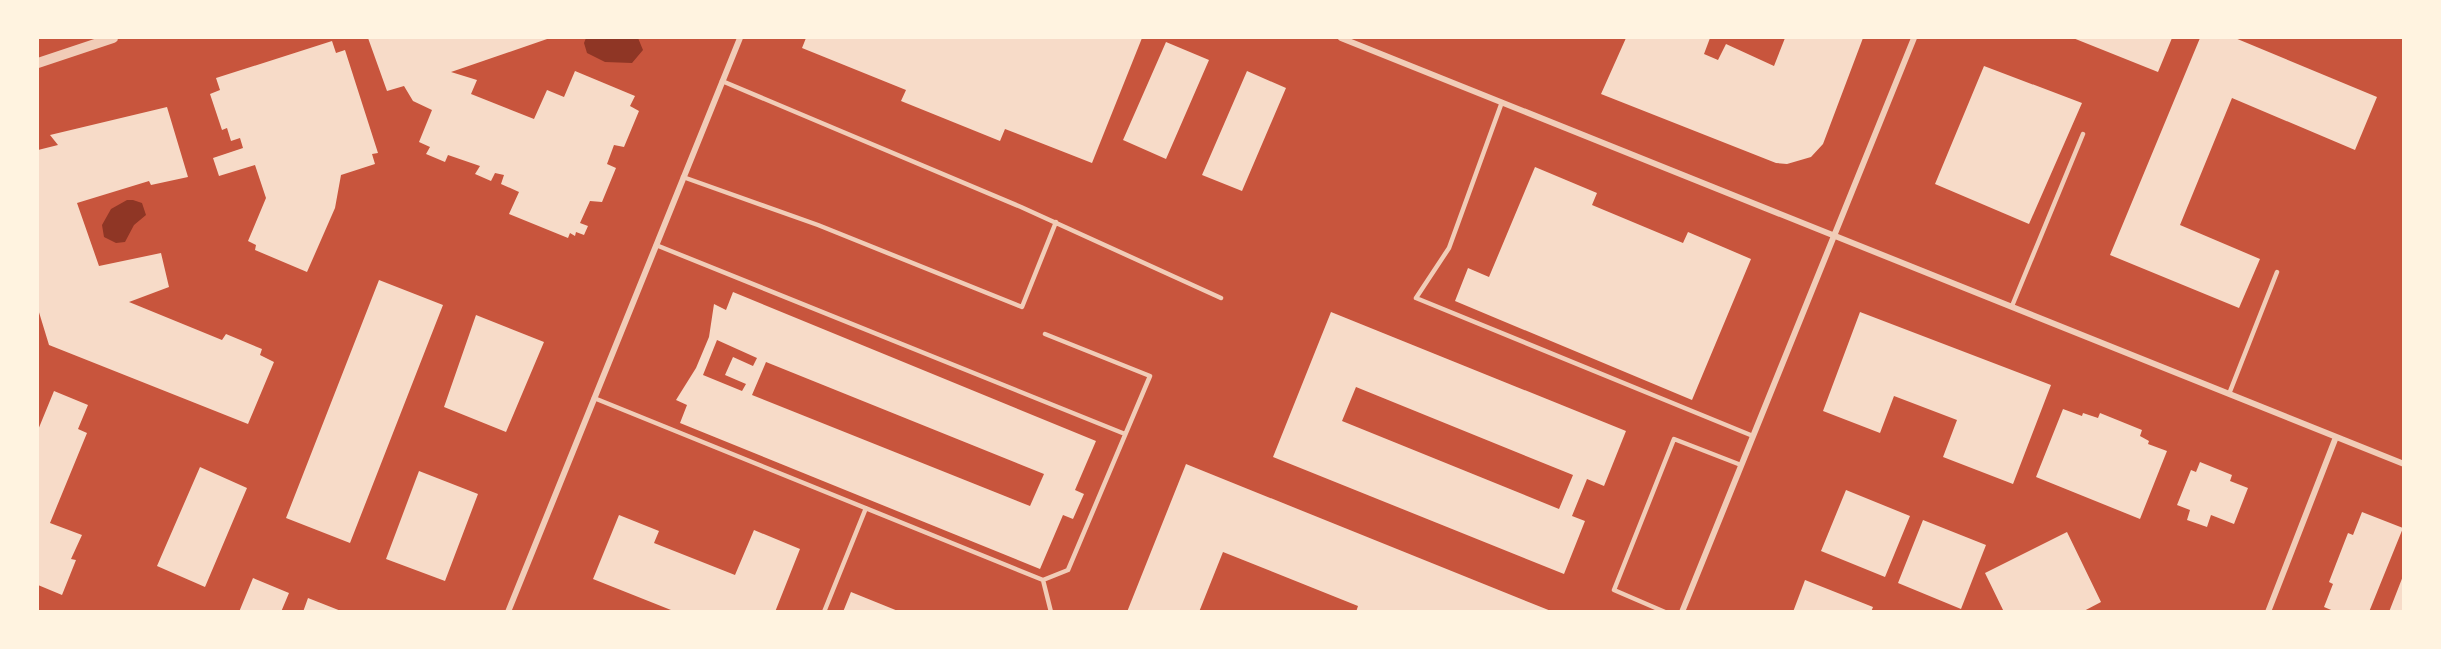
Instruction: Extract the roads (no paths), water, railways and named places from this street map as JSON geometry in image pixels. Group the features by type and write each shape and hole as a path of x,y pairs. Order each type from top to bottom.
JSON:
{"street":[{"path":"38,63 112,38"},
{"path":"508,612 740,38"},
{"path":"1341,38 2403,464"},
{"path":"1682,612 1914,38"},
{"path":"2268,612 2336,437"}],"lane":[{"path":"722,81 1056,222 1221,298"},
{"path":"1502,102 1449,248 1416,298 1753,436"},
{"path":"2012,306 2083,134"},
{"path":"683,177 818,225 1022,307 1056,222"},
{"path":"656,245 1125,434"},
{"path":"2229,394 2277,272"},
{"path":"594,398 1043,580 1068,570 1150,376 1045,334"},
{"path":"1665,612 1614,590 1674,439 1741,465"},
{"path":"824,612 866,508"},
{"path":"1043,580 1051,612"}]}
